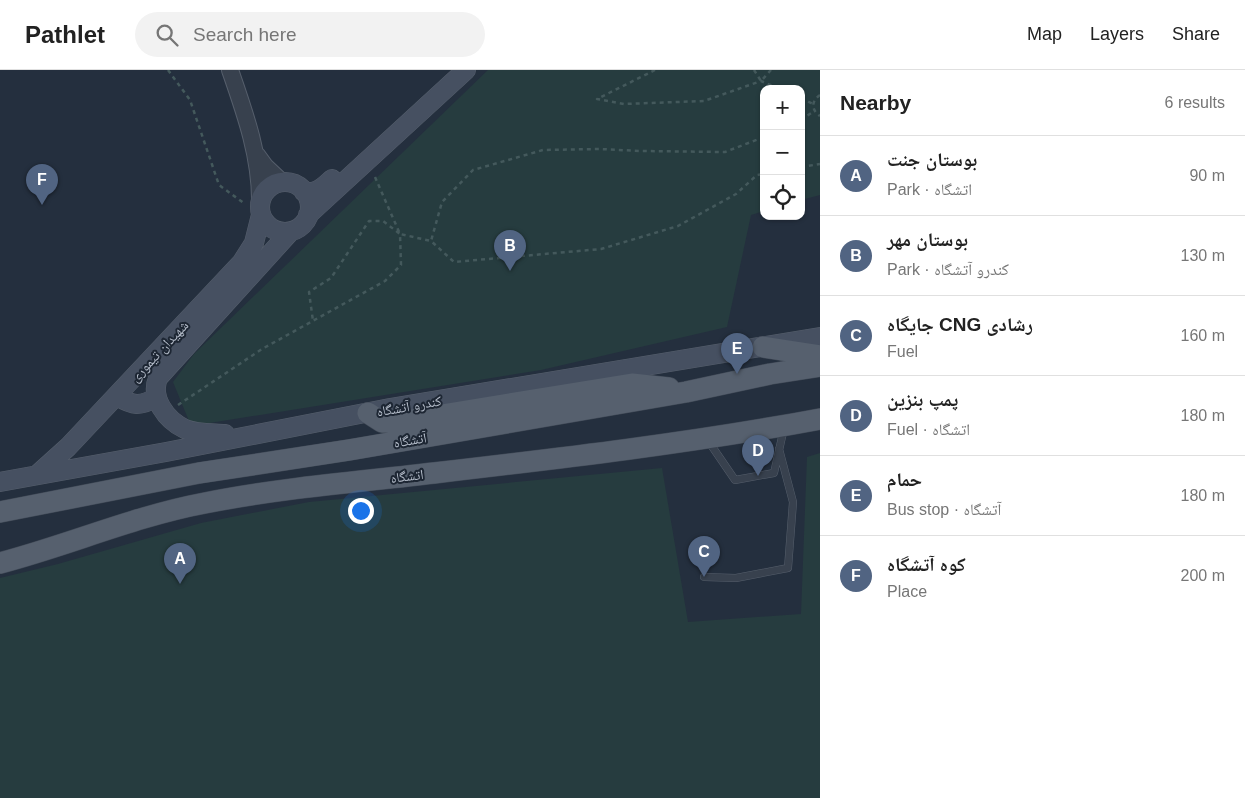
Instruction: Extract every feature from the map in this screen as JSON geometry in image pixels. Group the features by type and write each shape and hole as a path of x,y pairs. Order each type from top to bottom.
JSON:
{"main road":[{"path":"304,192 312,193 320,190 457,70"},
{"path":"308,215 466,70"},
{"path":"282,182 298,186 308,198 310,207 305,222 299,228 291,231 275,230 268,226 260,209 267,189 274,184 282,182"},
{"name":"شهیدان تیموری","path":"38,475 117,396 242,262 254,243 260,209"},
{"name":"شهیدان تیموری","path":"162,405 155,387 158,378 291,231"},
{"name":"کندرو آتشگاه","path":"0,482 368,413 820,337"},
{"path":"763,347 820,356"},
{"name":"آتشگاه","path":"0,512 198,473 349,450 686,392 770,374 820,366"},
{"path":"368,413 382,422 399,422 632,384 686,392"},
{"path":"117,396 129,404 162,405 174,422 187,430 248,436"},
{"name":"اتشگاه","path":"0,563 42,552 161,513 205,503 338,484 571,457 706,438 820,419"}],"street":[{"path":"230,70 256,153 260,184 260,209"},
{"path":"256,153 265,166 282,182"}],"lane":[{"path":"706,438 735,480 774,473 784,426"},
{"path":"704,577 736,578 788,568 793,502 779,449"}],"path":[{"path":"168,70 190,100 219,185 250,208 260,209"},
{"path":"655,70 597,99 624,104 704,101 761,81 771,70"},
{"path":"754,70 761,81 770,85"},
{"path":"820,95 814,100 813,104 814,111 820,116"},
{"path":"805,100 813,104"},
{"path":"805,117 814,111"},
{"path":"431,241 442,202 473,170 543,150 599,149 725,152 760,139"},
{"path":"162,405 385,281 401,265 400,234 368,160"},
{"path":"805,166 820,164"},
{"path":"313,320 309,292 331,278 370,220 383,220 400,234 431,241 454,262 601,249 678,226 736,194 757,175 760,175"}],"green space":[{"path":"488,70 820,70 820,195 805,199 805,85 760,85 760,212 751,215 727,327 541,370 191,426 173,382 194,354"},
{"path":"820,453 820,798 0,798 0,578 58,564 201,523 309,502 662,468 688,622 801,614 807,457"}],"place":[{"name":"کوه آتشگاه","path":"42,205"},
{"name":"بوستان مهر","path":"510,271"},
{"name":"حمام","path":"737,374"},
{"name":"پمپ بنزین","path":"758,476"},
{"name":"جایگاه CNG رشادی","path":"704,577"},
{"name":"بوستان جنت","path":"180,584"}]}
